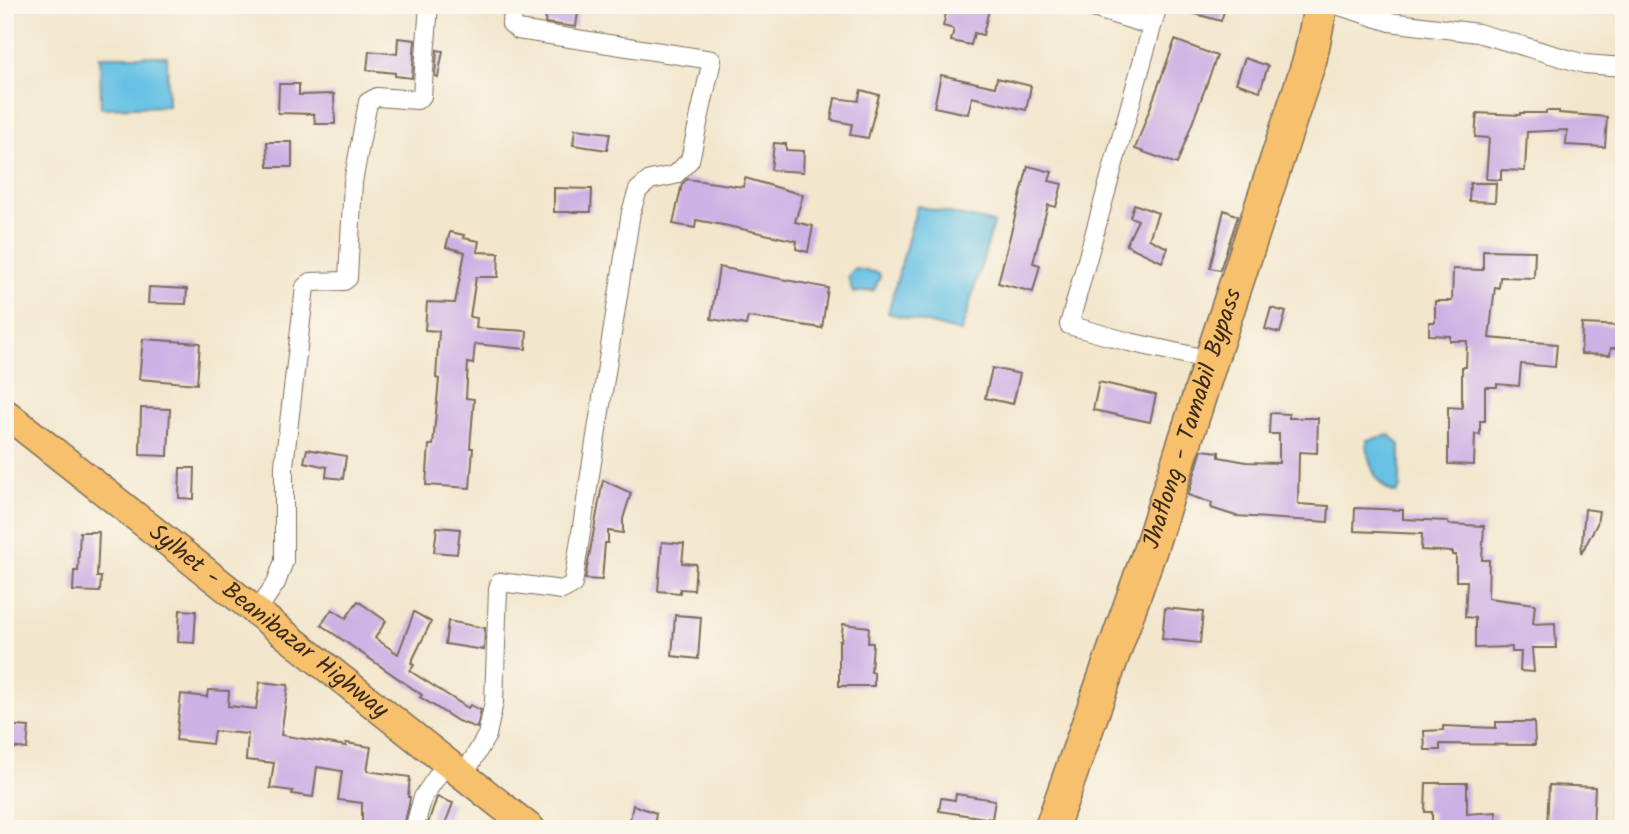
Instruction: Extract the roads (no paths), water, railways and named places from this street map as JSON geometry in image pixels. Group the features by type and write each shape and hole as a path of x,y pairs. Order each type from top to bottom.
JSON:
{"highway":[{"name":"Jhaflong - Tamabil Bypass","path":"1051,829 1150,550 1310,59 1321,5"}],"main road":[{"name":"Sylhet - Beanibazar Highway","path":"5,413 256,612 452,774 512,829"},
{"name":"Sylhet - Beanibazar Highway","path":"5,428 452,774 531,829"}],"street":[{"path":"256,612 276,583 284,561 284,466 305,287 311,282 344,281 348,278 354,181 368,102 377,97 417,100 422,96 429,5"},
{"path":"414,829 423,797 452,774 486,736 494,702 500,582 562,590 573,584 631,212 638,190 649,180 675,176 690,160 712,60 518,30 512,24 516,5"},
{"path":"1083,5 1152,26"},
{"path":"1158,5 1069,325 1129,342 1211,360"},
{"path":"1336,5 1390,22 1478,33 1585,64 1624,67"}],"water":[{"path":"100,56 167,56 168,106 101,108"},
{"path":"917,206 994,223 961,332 888,313"},
{"path":"855,269 879,273 874,290 853,293 848,276"},
{"path":"1390,435 1400,445 1400,487 1396,493 1378,479 1367,448 1367,440"}]}
